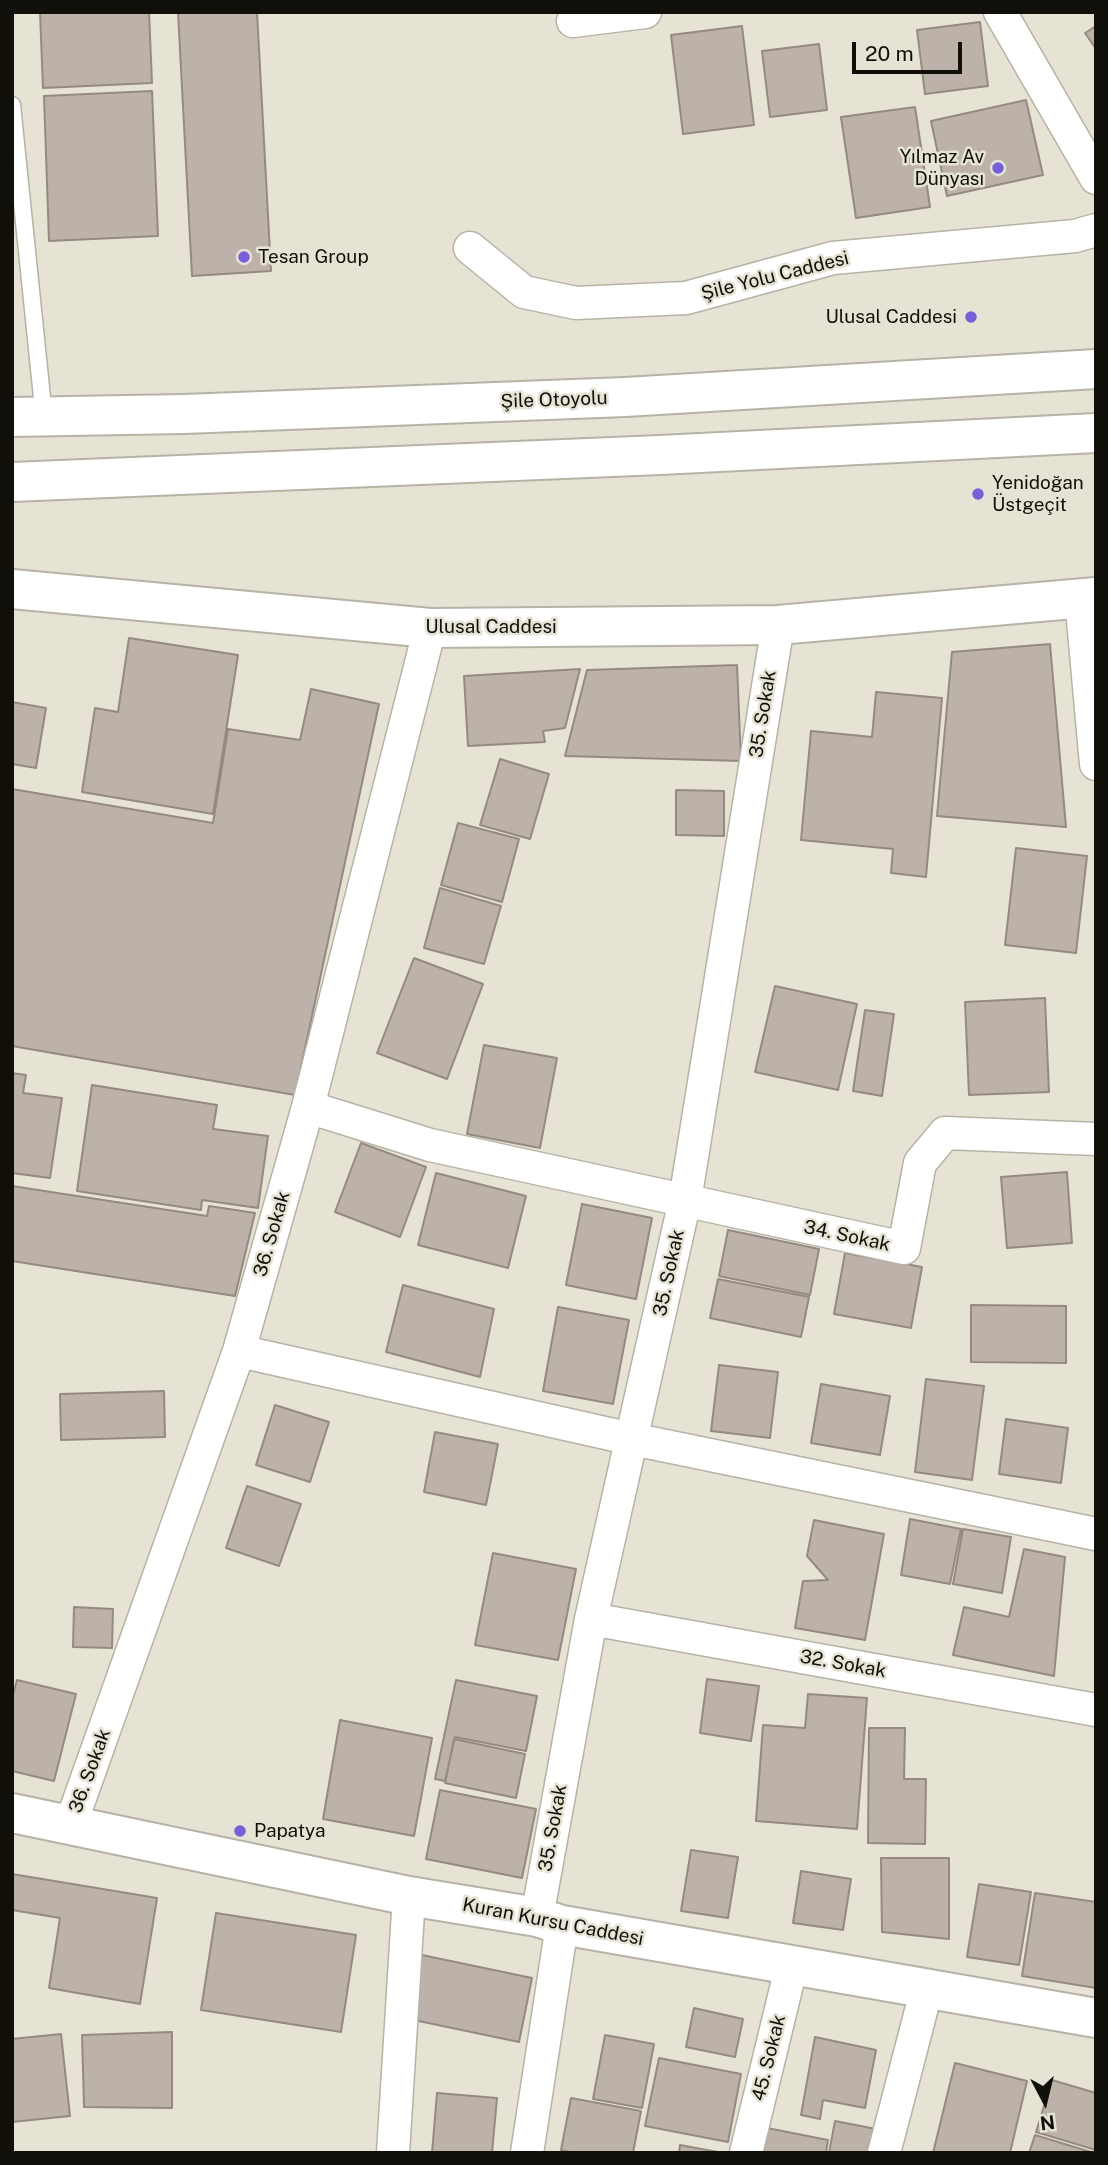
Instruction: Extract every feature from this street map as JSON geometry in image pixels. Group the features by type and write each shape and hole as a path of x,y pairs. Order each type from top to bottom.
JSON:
{"main road":[{"name":"Şile Otoyolu","path":"28,417 184,414 625,397 1096,369"},
{"path":"12,482 604,457 1096,432"},
{"name":"Ulusal Caddesi","path":"12,589 430,628 778,625 1089,598"},
{"name":"Kuran Kursu Caddesi","path":"12,1813 409,1896 1096,2018"}],"street":[{"path":"573,21 645,12"},
{"path":"1000,12 1096,178"},
{"name":"Şile Yolu Caddesi","path":"470,248 524,292 576,303 686,298 834,258 1075,236 1096,230"},
{"path":"1089,598 1096,764"},
{"name":"35. Sokak","path":"527,2153 549,1921 591,1619 685,1200 778,625"},
{"name":"36. Sokak","path":"70,1826 239,1351 308,1107 430,628"},
{"path":"308,1107 430,1144 685,1200"},
{"name":"34. Sokak","path":"685,1200 904,1248 920,1163 945,1133 1096,1139"},
{"path":"239,1351 632,1439 1096,1534"},
{"name":"32. Sokak","path":"591,1619 1096,1710"},
{"path":"393,2153 409,1896"},
{"name":"45. Sokak","path":"746,2153 792,1964"},
{"path":"884,2153 927,1988"}],"lane":[{"path":"12,105 28,417"}],"building":[{"path":"40,12 149,12 152,83 43,88"},
{"path":"178,12 257,12 271,271 192,276"},
{"path":"980,22 988,86 925,94 917,30"},
{"path":"742,26 754,125 683,134 671,35"},
{"path":"1096,26 1096,49 1085,33"},
{"path":"819,44 827,110 770,117 762,51"},
{"path":"152,91 158,236 49,241 44,96"},
{"path":"1026,100 1043,175 947,196 931,121"},
{"path":"915,107 930,207 856,218 841,117"},
{"path":"129,638 238,655 213,814 82,792 95,708 118,712"},
{"path":"1050,644 1066,827 937,816 952,652"},
{"path":"737,665 741,761 565,756 587,670"},
{"path":"580,669 565,728 543,731 545,742 468,746 464,676"},
{"path":"311,689 379,704 295,1095 12,1046 12,789 213,823 228,729 300,740"},
{"path":"876,692 942,698 926,877 891,873 893,849 801,840 811,731 872,737"},
{"path":"12,702 46,708 36,768 12,764"},
{"path":"500,759 549,774 530,839 480,825"},
{"path":"676,790 724,791 724,836 676,835"},
{"path":"458,823 519,839 502,902 441,885"},
{"path":"1016,848 1087,856 1076,953 1005,945"},
{"path":"440,888 501,906 484,964 424,948"},
{"path":"414,958 483,984 447,1079 377,1053"},
{"path":"775,986 857,1004 838,1090 755,1072"},
{"path":"1045,998 1049,1092 969,1095 965,1002"},
{"path":"865,1010 894,1014 882,1096 853,1091"},
{"path":"484,1045 557,1058 540,1148 467,1134"},
{"path":"12,1073 26,1075 23,1093 62,1098 50,1178 12,1173"},
{"path":"92,1085 217,1105 213,1129 268,1136 258,1208 202,1200 201,1210 77,1191"},
{"path":"361,1143 426,1167 400,1237 335,1212"},
{"path":"1067,1172 1072,1243 1007,1248 1001,1177"},
{"path":"436,1173 526,1196 508,1268 418,1245"},
{"path":"12,1186 207,1216 209,1206 255,1213 235,1296 12,1261"},
{"path":"582,1204 652,1218 636,1299 566,1285"},
{"path":"728,1230 819,1249 810,1295 719,1276"},
{"path":"845,1253 922,1267 911,1328 834,1314"},
{"path":"718,1279 809,1297 801,1337 710,1318"},
{"path":"403,1285 494,1309 480,1377 386,1352"},
{"path":"971,1305 1066,1306 1066,1363 971,1362"},
{"path":"558,1307 629,1320 613,1404 543,1391"},
{"path":"719,1365 778,1372 770,1438 711,1431"},
{"path":"926,1379 984,1386 972,1480 915,1472"},
{"path":"821,1384 890,1396 880,1455 811,1443"},
{"path":"164,1391 165,1437 61,1440 60,1394"},
{"path":"275,1405 329,1422 310,1482 256,1465"},
{"path":"1006,1419 1068,1428 1061,1483 999,1474"},
{"path":"435,1432 498,1444 486,1505 424,1492"},
{"path":"247,1486 301,1504 279,1566 226,1548"},
{"path":"910,1519 961,1529 950,1584 901,1575"},
{"path":"814,1520 884,1534 865,1640 795,1628 803,1581 828,1580 807,1556"},
{"path":"963,1529 1011,1537 1002,1593 953,1584"},
{"path":"1024,1549 1065,1557 1054,1676 953,1655 964,1607 1009,1617"},
{"path":"493,1553 576,1569 558,1660 475,1645"},
{"path":"74,1607 113,1609 112,1648 73,1647"},
{"path":"707,1679 759,1686 751,1741 700,1733"},
{"path":"17,1680 76,1694 54,1781 12,1771 12,1698"},
{"path":"456,1680 537,1696 526,1751 455,1737 445,1781 435,1779"},
{"path":"808,1694 867,1698 857,1829 756,1821 763,1725 805,1728"},
{"path":"340,1720 432,1738 414,1836 323,1819"},
{"path":"869,1728 905,1728 904,1779 926,1779 925,1844 868,1843"},
{"path":"454,1739 525,1754 516,1798 445,1783"},
{"path":"440,1790 536,1809 522,1878 426,1859"},
{"path":"691,1850 738,1857 728,1918 681,1911"},
{"path":"881,1858 949,1858 949,1939 882,1932"},
{"path":"801,1871 851,1879 843,1930 793,1923"},
{"path":"12,1874 157,1898 140,2004 49,1988 60,1918 12,1910"},
{"path":"979,1884 1031,1892 1019,1965 967,1957"},
{"path":"1035,1893 1096,1902 1096,1988 1022,1976"},
{"path":"216,1913 356,1935 341,2032 201,2010"},
{"path":"422,1955 532,1978 519,2042 409,2019"},
{"path":"694,2008 743,2019 735,2057 686,2047"},
{"path":"172,2032 172,2108 84,2107 82,2035"},
{"path":"61,2034 70,2116 12,2122 12,2039"},
{"path":"605,2035 654,2044 642,2108 593,2099"},
{"path":"815,2037 876,2050 865,2108 823,2100 820,2119 801,2115"},
{"path":"659,2058 741,2074 728,2142 645,2126"},
{"path":"955,2063 1027,2081 1010,2153 933,2153"},
{"path":"1052,2080 1096,2093 1096,2150 1036,2132"},
{"path":"437,2093 497,2098 492,2153 432,2153"},
{"path":"571,2098 641,2111 633,2153 575,2153 561,2150"},
{"path":"835,2121 876,2129 872,2153 829,2153"},
{"path":"767,2128 828,2140 826,2153 762,2153"},
{"path":"1035,2135 1091,2152 1029,2153"},
{"path":"680,2145 723,2153 679,2153"}],"place":[{"name":"Yılmaz Av Dünyası","path":"998,168"},
{"name":"Tesan Group","path":"244,257"},
{"name":"Ulusal Caddesi","path":"971,317"},
{"name":"Yenidoğan Üstgeçit","path":"978,494"},
{"name":"Papatya","path":"240,1831"}]}
